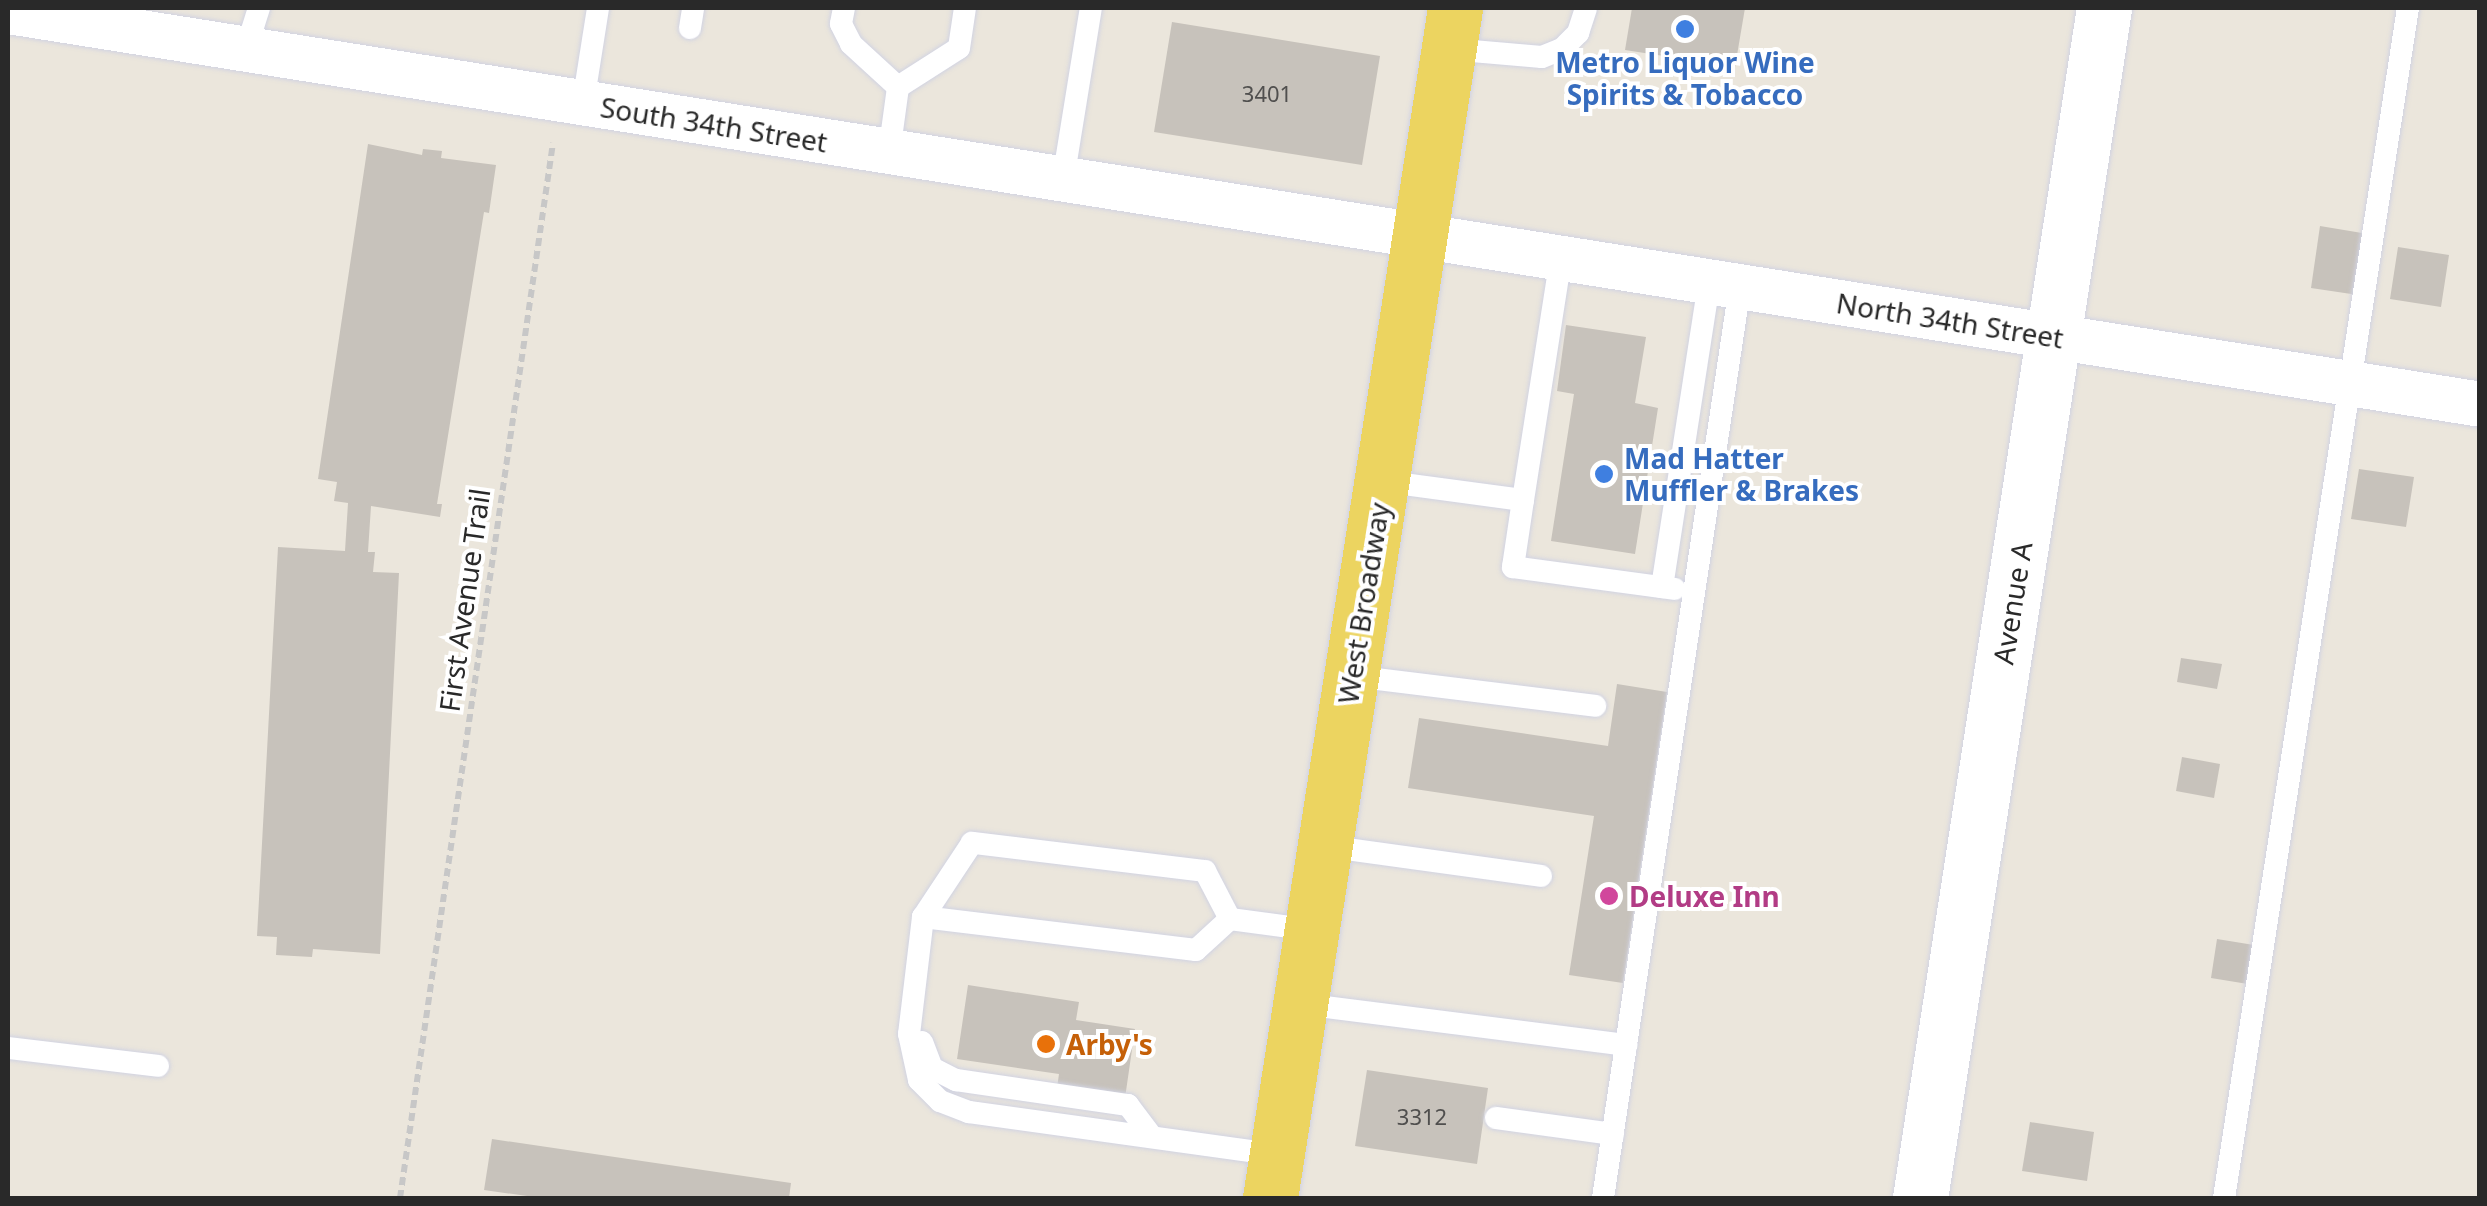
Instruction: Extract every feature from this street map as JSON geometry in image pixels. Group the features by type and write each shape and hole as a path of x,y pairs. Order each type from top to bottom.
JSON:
{"main road":[{"name":"West Broadway","path":"1273,1177 1452,28"}],"street":[{"name":"Avenue A","path":"1920,1198 2104,8"},
{"name":"South 34th Street","path":"8,11 253,28 571,101 1420,236"},
{"name":"North 34th Street","path":"1420,236 2480,404"}],"lane":[{"path":"571,101 598,8"},
{"path":"844,8 841,24 850,44 898,87"},
{"path":"889,153 898,87 959,48 965,8"},
{"path":"1063,180 1091,8"},
{"path":"1452,28 1542,57 1562,49 1578,34 1586,8"},
{"path":"2224,1198 2408,8"},
{"path":"1561,258 1514,567 1694,592"},
{"path":"1662,587 1695,374 1724,284"},
{"path":"1603,1198 1726,378 1724,284"},
{"path":"1695,374 1726,378"},
{"path":"1382,481 1523,500"},
{"path":"1352,676 1595,706"},
{"path":"1230,919 1205,871 972,843 923,918 909,1034 920,1080 940,1101 969,1112 1151,1135 1273,1177"},
{"path":"1326,846 1540,876"},
{"path":"923,918 1196,950 1230,919 1312,930"},
{"path":"1302,1004 1626,1045"},
{"path":"8,1048 158,1066"},
{"path":"1496,1118 1613,1134"}],"path":[{"name":"First Avenue Trail","path":"400,1198 571,101"}],"building":[{"name":"Metro Liquor Wine Spirits & Tobacco","path":"1632,8 1745,8 1735,67 1625,50"},
{"path":"1172,22 1380,56 1362,165 1154,132"},
{"path":"368,144 422,155 423,149 442,151 441,158 496,165 489,213 484,212 437,504 442,504 440,517 371,506 368,552 375,552 373,572 399,573 380,954 313,949 312,957 276,955 277,937 257,936 278,547 345,551 348,503 334,501 337,482 318,479"},
{"path":"2320,226 2368,234 2358,295 2311,288"},
{"path":"2398,247 2449,255 2441,307 2390,299"},
{"name":"Mad Hatter Muffler & Brakes","path":"1566,325 1646,337 1635,403 1658,408 1635,554 1551,541 1574,394 1557,391"},
{"path":"2359,469 2414,477 2406,527 2351,519"},
{"path":"2181,658 2222,664 2217,689 2177,682"},
{"name":"Deluxe Inn","path":"1617,684 1667,692 1623,983 1569,975 1594,816 1408,788 1419,718 1608,746"},
{"path":"2182,757 2220,764 2214,798 2176,791"},
{"path":"2217,939 2260,946 2254,985 2211,978"},
{"name":"Arby's","path":"968,985 1079,1002 1076,1020 1135,1029 1125,1098 1057,1088 1059,1074 957,1059"},
{"path":"1367,1070 1488,1088 1477,1164 1355,1146"},
{"path":"2030,1122 2094,1132 2087,1181 2022,1171"},
{"path":"492,1139 791,1183 789,1198 541,1198 484,1190"}],"place":[{"name":"Metro Liquor Wine Spirits & Tobacco","path":"1685,29"},
{"name":"Mad Hatter Muffler & Brakes","path":"1604,474"},
{"name":"Deluxe Inn","path":"1609,896"},
{"name":"Arby's","path":"1046,1044"}]}
